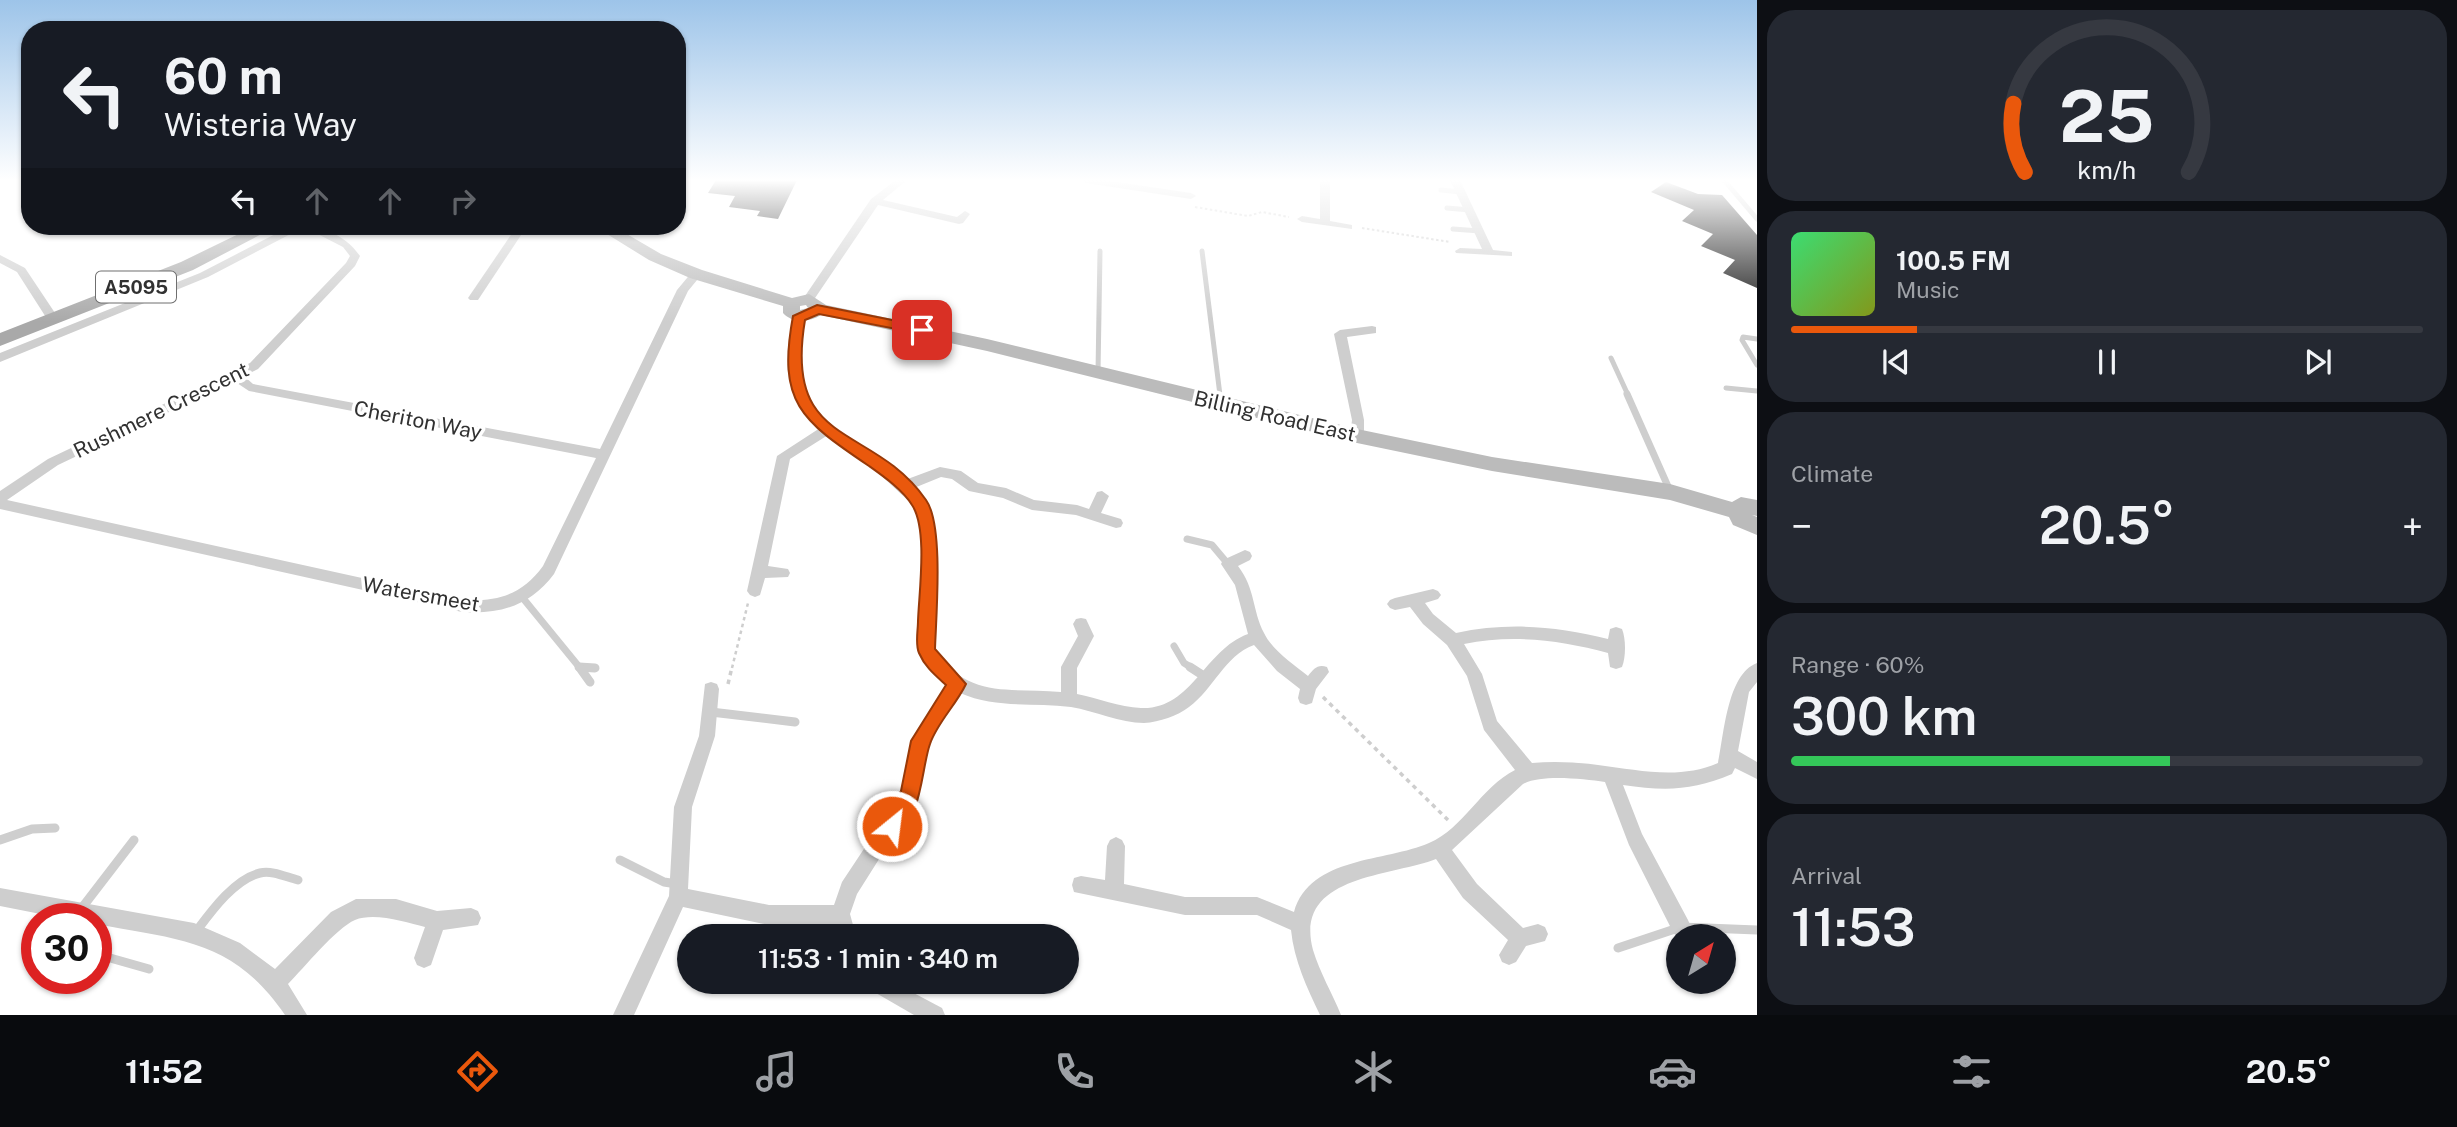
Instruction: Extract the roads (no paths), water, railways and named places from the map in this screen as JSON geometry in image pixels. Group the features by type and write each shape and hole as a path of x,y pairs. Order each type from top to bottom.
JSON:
{"main road":[{"name":"A5095","path":"0,340 187,266 250,235"}],"street":[{"path":"857,227 804,307 793,351 795,382 808,410 826,430 873,460 904,486 920,504 928,538 926,650 933,662 957,684 974,691 1005,697 1069,700 1140,715 1167,710 1187,700 1228,650 1242,640 1257,637"},
{"path":"1479,227 1489,252"},
{"path":"0,358 204,275 290,235"},
{"name":"Rushmere Crescent","path":"0,498 52,462 254,366 351,264 355,256 353,249 326,235"},
{"path":"474,298 516,235"},
{"name":"Billing Road East","path":"617,235 655,257 695,275 804,307 922,330 1357,436 1492,464 1671,492 1747,509 1741,519 1757,527"},
{"path":"1460,251 1508,254"},
{"path":"0,258 21,270 53,319"},
{"name":"Watersmeet","path":"0,504 462,606 492,607 522,597 540,584 549,570 683,290 695,275"},
{"path":"1357,436 1358,420 1339,334 1372,330"},
{"name":"Cheriton Way","path":"236,376 249,387 604,455"},
{"path":"755,591 784,456 826,430"},
{"path":"904,486 940,472 956,475 974,487 1006,493 1032,505 1093,515 1116,523"},
{"path":"1093,515 1102,496"},
{"path":"1245,556 1228,564 1242,583 1257,637 1308,692 1321,672"},
{"path":"758,572 783,573"},
{"path":"1395,604 1433,595"},
{"path":"1414,600 1428,619 1453,640 1474,674 1490,725 1528,772"},
{"path":"1069,700 1069,667 1086,636 1081,624"},
{"path":"1453,640 1488,631 1520,630 1592,641 1616,648"},
{"path":"1331,1015 1303,960 1298,923 1317,890 1362,869 1414,859 1438,848 1460,833 1528,772 1575,769 1668,782 1711,777 1726,768 1741,689 1757,670"},
{"path":"843,924 841,914 849,889 911,793 920,741 957,684"},
{"path":"623,1015 679,890 682,807 707,736 711,700"},
{"path":"1730,757 1757,771"},
{"path":"1611,776 1634,839 1679,924"},
{"path":"1114,892 1116,846"},
{"path":"1438,848 1470,891 1529,936 1509,955"},
{"path":"1081,886 1185,906 1257,906 1298,923"},
{"path":"679,890 769,915 841,914"},
{"path":"0,897 25,903"},
{"path":"275,983 338,919 356,909 396,909 437,921 471,918"},
{"path":"112,920 194,933 233,950 275,983 297,1015"},
{"path":"424,958 437,921"},
{"path":"894,994 935,1015"}],"lane":[{"path":"1453,229 1481,232"},
{"path":"1097,372 1100,251"},
{"path":"1202,251 1219,368 1220,404"},
{"path":"1757,339 1743,337 1742,340 1757,365"},
{"path":"1611,358 1671,492"},
{"path":"1726,388 1757,391"},
{"path":"1187,539 1212,545 1228,564"},
{"path":"522,597 590,682"},
{"path":"1174,646 1184,663 1207,678"},
{"path":"580,668 595,668"},
{"path":"711,700 795,722"},
{"path":"0,840 33,829 55,828"},
{"path":"81,903 134,840"},
{"path":"620,860 679,890"},
{"path":"194,933 207,915 254,875 264,872 298,880"},
{"path":"1736,929 1757,930"},
{"path":"1618,948 1666,932"},
{"path":"112,959 149,969"}]}
